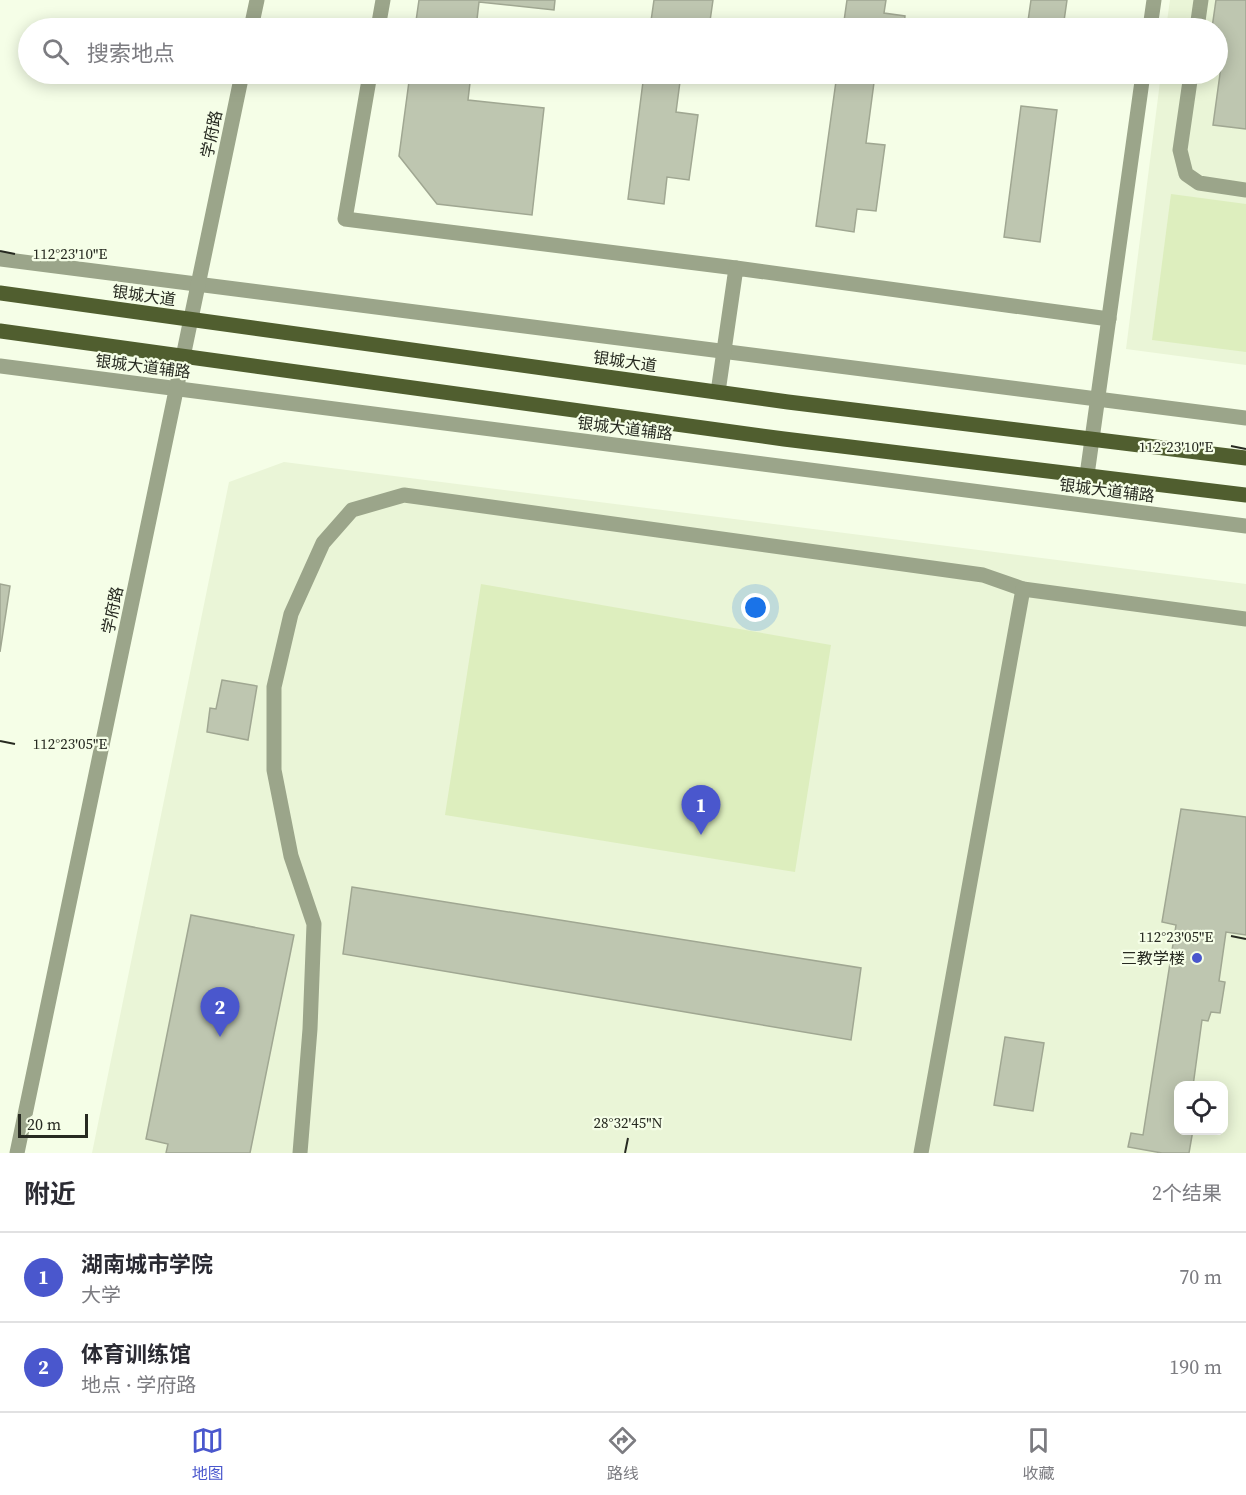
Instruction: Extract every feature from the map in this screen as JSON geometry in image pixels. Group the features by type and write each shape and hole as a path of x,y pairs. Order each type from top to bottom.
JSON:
{"main road":[{"name":"银城大道","path":"0,293 718,392 1246,458"},
{"path":"0,331 784,439 1246,495"}],"street":[{"path":"253,18 257,0"},
{"path":"380,18 383,0"},
{"path":"1151,18 1154,0"},
{"path":"1198,18 1201,0"},
{"name":"学府路","path":"17,1153 240,84"},
{"path":"368,84 345,219 736,268 1108,319"},
{"path":"1087,475 1142,84"},
{"path":"1190,84 1180,150 1186,174 1199,183 1246,190"},
{"path":"0,259 1246,418"},
{"path":"718,392 736,268"},
{"name":"银城大道辅路","path":"0,366 1246,526"},
{"path":"300,1153 310,1029 314,924 291,856 274,770 274,687 291,614 322,543 352,510 404,495 983,575 1023,589 1246,619"},
{"path":"921,1153 1023,589"}],"shaded area":[{"path":"1170,0 1246,0 1246,365 1126,349 1160,84 1228,84 1228,18 1167,18"},
{"path":"1171,194 1246,204 1246,352 1152,340"},
{"path":"284,462 1246,584 1246,1153 92,1153 229,482"},
{"path":"481,584 831,645 795,872 445,815"}],"building":[{"path":"419,0 555,0 554,10 479,2 477,18 416,18"},
{"path":"654,0 713,0 710,18 651,18"},
{"path":"847,0 886,0 884,13 905,16 905,18 844,18"},
{"path":"1031,0 1067,0 1064,18 1028,18"},
{"path":"1216,0 1246,0 1246,129 1213,125 1219,84 1228,84 1228,18 1213,18"},
{"path":"409,84 470,84 468,100 544,108 532,215 437,204 399,156"},
{"path":"643,84 680,84 676,112 698,115 689,180 667,177 664,204 628,199"},
{"path":"836,84 874,84 866,143 885,145 876,211 857,209 854,232 816,226"},
{"path":"1021,106 1057,110 1040,242 1004,237"},
{"path":"0,584 10,586 0,652"},
{"path":"222,680 257,686 248,740 207,732 210,708 216,709"},
{"name":"三教学楼","path":"1181,809 1246,817 1246,935 1226,932 1219,981 1225,982 1220,1013 1211,1012 1208,1021 1202,1020 1194,1081 1174,1081 1174,1135 1192,1135 1189,1153 1162,1153 1128,1147 1131,1133 1143,1135 1176,925 1162,922"},
{"path":"352,887 861,968 851,1040 343,954"},
{"path":"191,915 294,935 250,1153 166,1153 168,1144 146,1139"},
{"path":"1005,1037 1044,1043 1033,1111 994,1105"}],"place":[{"name":"湖南城市学院","path":"701,835"},
{"name":"三教学楼","path":"1197,958"},
{"name":"体育训练馆","path":"220,1037"}]}
